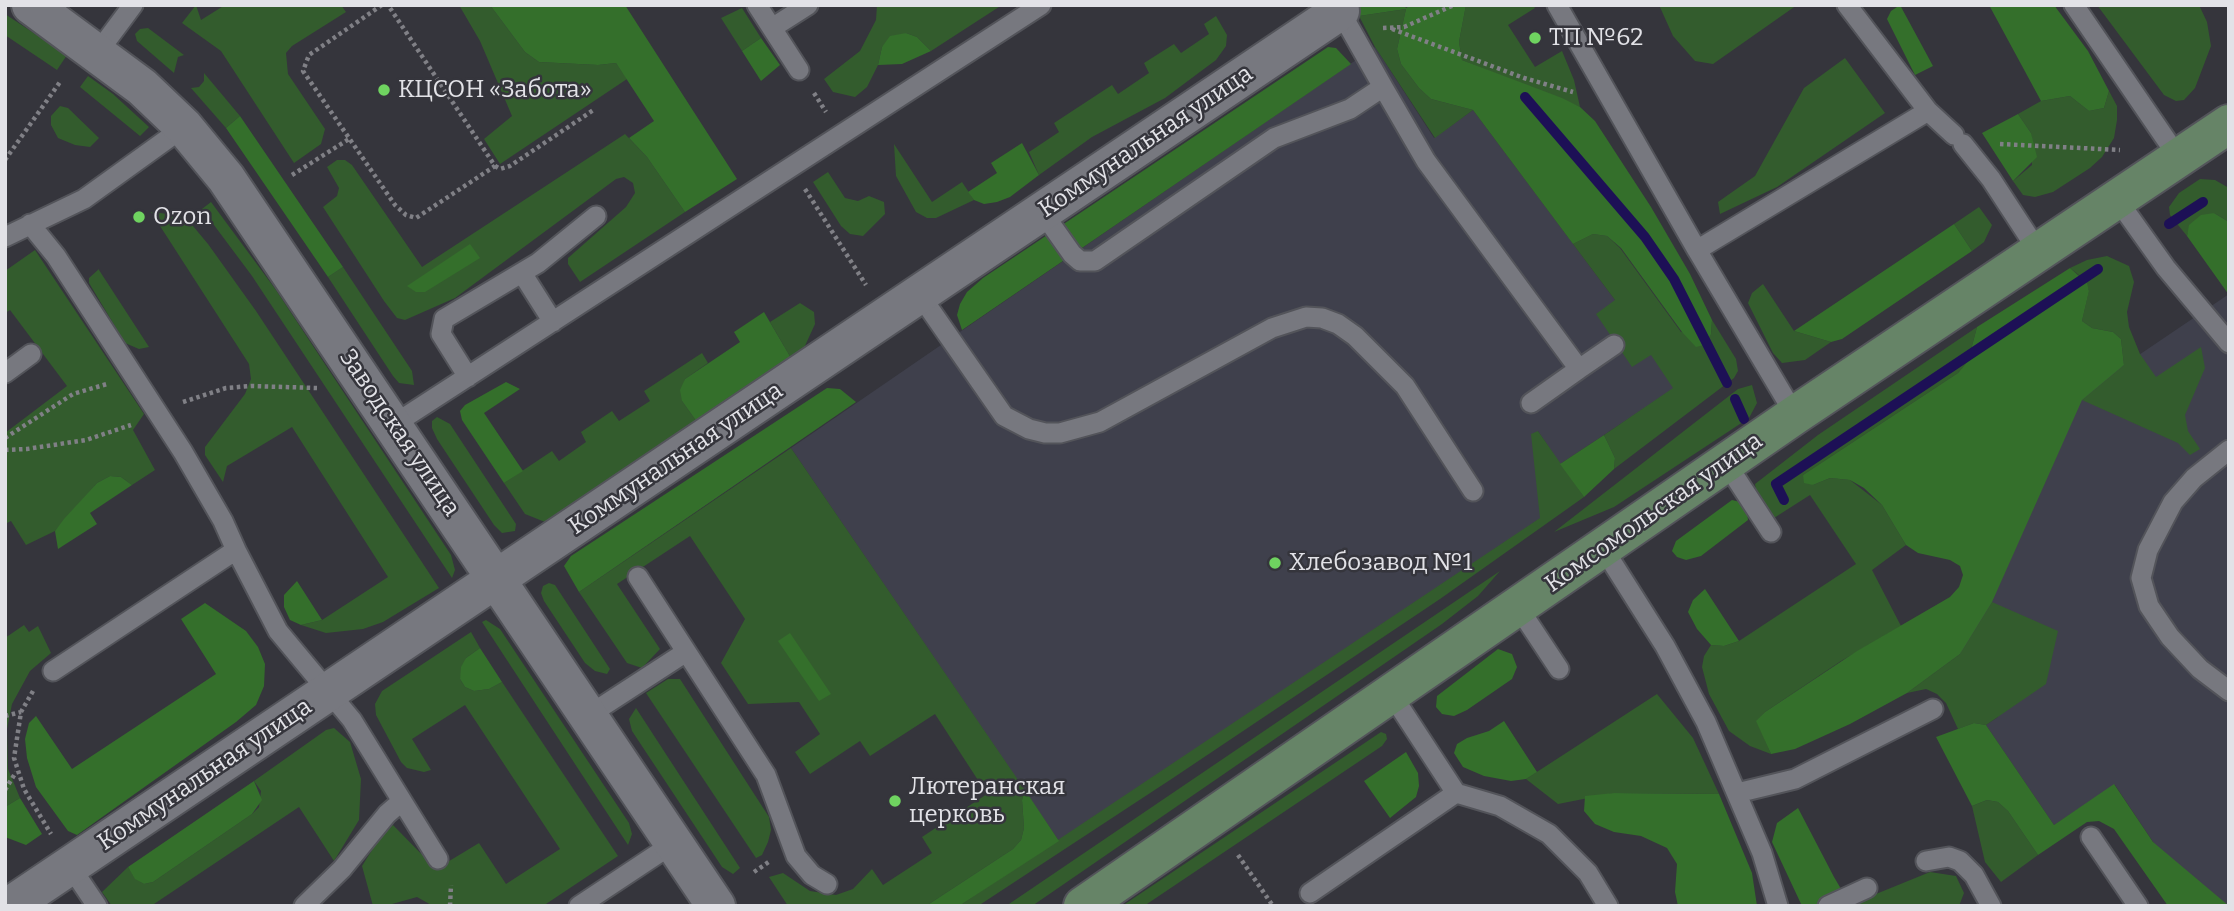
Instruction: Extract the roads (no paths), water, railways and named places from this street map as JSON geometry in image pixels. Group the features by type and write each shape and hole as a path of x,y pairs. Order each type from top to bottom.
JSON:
{"street":[{"name":"Заводская улица","path":"31,5 99,52 150,93 184,127 253,216 716,906"},
{"name":"Коммунальная улица","path":"10,906 1342,14"},
{"name":"Комсомольская улица","path":"1083,906 1795,415 2229,124"}],"lane":[{"path":"99,52 133,5"},
{"path":"757,5 799,70"},
{"path":"772,28 808,5"},
{"path":"393,425 1041,5"},
{"path":"1558,5 1697,250 1795,415"},
{"path":"1847,5 1928,111 1958,139 1991,179 2038,251"},
{"path":"2074,5 2178,157"},
{"path":"1342,14 1426,161 1580,369"},
{"path":"1043,213 1072,254 1080,261 1096,261 1275,138 1350,109 1383,87"},
{"path":"1697,250 1928,111"},
{"path":"5,237 84,199 184,127"},
{"path":"2116,198 2166,268 2229,343"},
{"path":"468,377 441,334 444,319 465,304 522,273 596,216"},
{"path":"30,224 57,256 208,494 278,631 368,742 438,859"},
{"path":"522,273 553,321"},
{"path":"920,295 1004,416 1029,429 1045,433 1078,430 1100,422 1272,327 1306,317 1322,318 1338,324 1355,336 1405,386 1473,491"},
{"path":"1531,403 1614,345"},
{"path":"5,373 31,354"},
{"path":"2229,450 2194,478 2173,502 2148,550 2141,578 2149,606 2170,638 2200,669 2229,691"},
{"path":"1726,463 1771,532"},
{"path":"1603,548 1683,678 1737,793 1770,872 1778,906"},
{"path":"53,671 236,550"},
{"path":"638,577 766,775 796,856 812,875 827,884"},
{"path":"1518,607 1559,669"},
{"path":"589,715 686,652"},
{"path":"1392,695 1456,793 1500,806 1549,834 1588,873 1608,906"},
{"path":"1737,793 1795,779 1933,709"},
{"path":"1310,893 1456,793"},
{"path":"304,906 326,886 402,801"},
{"path":"2091,837 2138,906"},
{"path":"579,906 674,843"},
{"path":"1926,861 1949,857 1960,861 1974,875 1991,906"},
{"path":"70,866 97,906"},
{"path":"1828,906 1867,888"}],"waterway":[{"path":"1525,97 1645,237 1674,279 1727,383"},
{"path":"2169,224 2203,202"},
{"path":"1784,500 1776,484 2098,269"},
{"path":"1735,399 1744,419"}],"place":[{"name":"ТП №62","path":"1535,38"},
{"name":"КЦСОН «Забота»","path":"384,90"},
{"name":"Ozon","path":"139,217"},
{"name":"Хлебозавод №1","path":"1275,563"},
{"name":"Лютеранская церковь","path":"895,801"}]}
